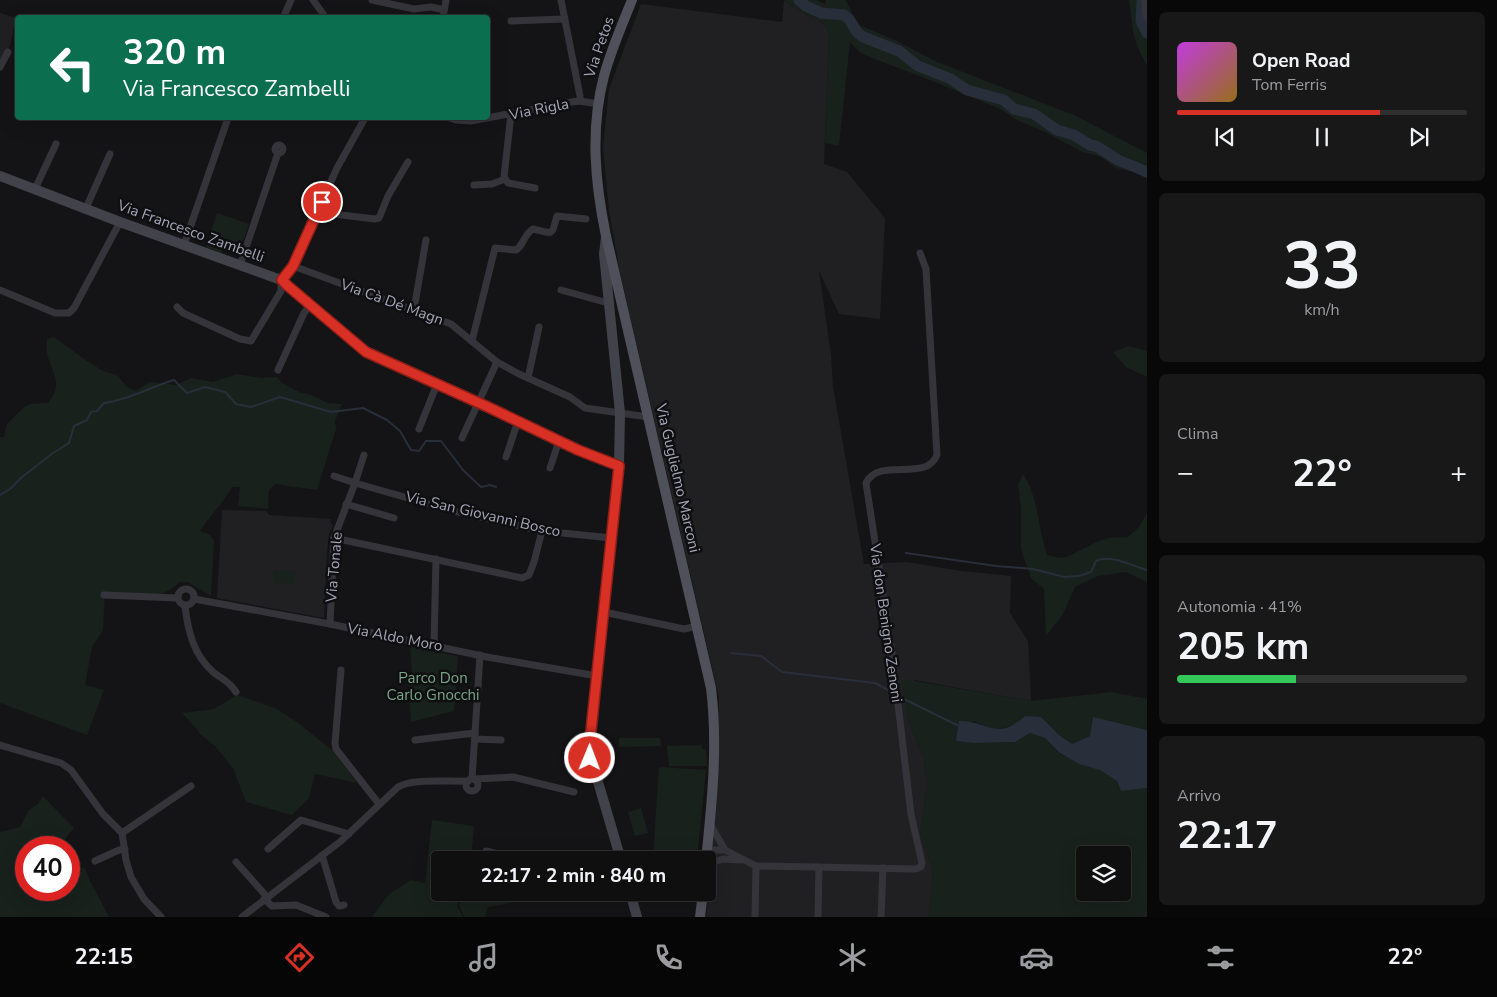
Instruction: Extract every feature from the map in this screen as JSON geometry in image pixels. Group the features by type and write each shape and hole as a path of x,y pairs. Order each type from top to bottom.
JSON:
{"main road":[{"name":"Via Petos","path":"598,104 609,61 632,0"},
{"name":"Via Guglielmo Marconi","path":"598,104 595,155 596,174 606,236 709,676 714,718 714,768 707,851"},
{"name":"Via Francesco Zambelli","path":"0,176 120,222 282,280 366,352 479,402 559,441 619,466"},
{"path":"606,236 604,254 620,413 619,466 590,740 590,758 618,851"},
{"path":"606,279 613,267"},
{"path":"633,901 637,917"},
{"path":"700,917 702,901"}],"street":[{"path":"284,15 291,0"},
{"path":"313,0 324,15"},
{"path":"372,0 414,9 431,7 444,14 446,0"},
{"path":"561,0 580,101"},
{"path":"1145,0 1145,13 1147,17"},
{"path":"512,20 564,18"},
{"path":"0,67 8,52"},
{"name":"Via Rigla","path":"490,118 580,101 598,104"},
{"path":"510,114 505,179 508,183 535,188"},
{"path":"184,245 227,120"},
{"path":"177,307 183,313 240,339 251,341 281,291 282,280 293,266 338,168 364,120"},
{"name":"Via Rigla","path":"456,120 477,120"},
{"path":"35,189 56,144"},
{"path":"240,265 278,153"},
{"path":"86,208 110,154"},
{"path":"317,212 379,218 388,196 408,162"},
{"path":"474,185 492,184 505,179"},
{"path":"472,341 495,248 516,250 521,247 529,231 533,229 552,232 555,229 558,216 586,219"},
{"path":"0,290 55,313 69,313 74,308 120,222"},
{"path":"414,309 426,240"},
{"name":"Via don Benigno Zenoni","path":"716,852 724,850 756,866 914,869 921,867 922,863 911,814 890,643 866,483 869,478 881,471 920,468 928,465 935,461 937,455 926,269 920,253"},
{"name":"Via Cà Dé Magn","path":"293,266 451,324 497,362 570,397 585,408 648,417"},
{"path":"561,290 608,303"},
{"path":"278,370 304,313 311,304"},
{"path":"528,378 540,327"},
{"path":"462,438 497,362"},
{"path":"419,429 437,384"},
{"path":"506,457 518,421"},
{"path":"550,468 559,441"},
{"path":"355,483 364,455"},
{"name":"Via San Giovanni Bosco","path":"334,476 454,511 542,531 612,538"},
{"name":"Via Tonale","path":"330,624 334,538 355,483"},
{"path":"346,504 394,518"},
{"path":"334,538 522,578 529,576 542,531"},
{"path":"434,645 436,559"},
{"name":"Via Aldo Moro","path":"104,595 177,598 179,592 186,589 191,591 194,599 597,676"},
{"path":"177,598 180,604 185,606 192,603 194,599"},
{"path":"185,606 190,637 199,657 213,672 229,682 236,692"},
{"path":"604,612 684,629 698,626"},
{"path":"471,782 480,655"},
{"path":"342,670 334,744 379,804"},
{"path":"415,740 475,736 500,740"},
{"path":"0,745 67,766 103,814 122,833 131,877 144,899 160,917"},
{"path":"242,917 349,834 401,784 416,782 471,782 514,777 574,792"},
{"path":"122,833 191,786"},
{"path":"268,849 301,820 349,834"},
{"path":"710,824 724,850"},
{"path":"95,861 125,849"},
{"path":"322,855 336,902 338,906 344,905"},
{"name":"Via don Benigno Zenoni","path":"716,857 742,860"},
{"name":"Via don Benigno Zenoni","path":"716,861 723,859"},
{"path":"236,862 272,906 296,905 326,917"},
{"path":"754,917 756,866"},
{"path":"818,917 819,867"},
{"path":"881,917 883,868"}],"shaded area":[{"path":"784,0 806,15 816,18 826,26 829,33 824,164 847,172 885,218 880,319 839,314 819,271 831,355 833,387 864,564 907,562 961,571 1011,576 1010,613 1028,641 1031,701 914,680 907,717 924,759 927,785 920,835 933,870 929,917 706,917 708,901 716,901 716,851 712,851 719,697 620,273 609,211 603,148 609,89 641,4 782,22"},
{"path":"0,13 15,18 15,22 10,45 0,63"},
{"path":"222,510 266,511 269,515 331,519 330,522 333,525 329,534 327,551 324,618 217,598"}],"green space":[{"path":"785,0 816,0 825,4 826,0 845,0 851,10 852,18 859,25 897,41 935,61 1076,116 1147,153 1147,179 1135,172 1116,168 1099,156 1082,152 1045,132 1015,119 1000,109 861,53 850,42 839,146 825,143 829,33 822,22 800,11"},
{"path":"1129,0 1142,0 1147,24 1147,65 1139,50 1133,32"},
{"path":"217,213 249,224 241,247 225,242 221,253 206,247"},
{"path":"54,337 103,371 117,375 127,387 135,391 150,382 176,385 191,378 213,382 237,374 261,378 277,377 282,383 301,393 309,394 328,403 342,404 335,421 336,429 317,490 275,484 269,490 268,509 238,506 240,487 232,487 200,531 210,535 214,541 211,596 188,582 180,582 169,590 157,595 105,592 103,630 92,647 85,685 104,690 87,735 0,703 0,437 4,437 7,424 22,409 30,404 48,403 54,394 56,378 46,348 47,339"},
{"path":"1129,346 1147,351 1147,377 1126,367 1113,352"},
{"path":"1023,474 1035,503 1047,555 1059,558 1067,557 1108,538 1128,537 1139,527 1147,513 1147,582 1126,572 1097,576 1075,587 1063,614 1046,636 1044,589 1031,578 1021,549 1021,509 1018,484"},
{"path":"273,570 295,571 294,584 273,583"},
{"name":"Parco Don Carlo Gnocchi","path":"410,647 458,656 454,711 411,722 408,674 412,674"},
{"path":"903,679 1031,701 1112,692 1147,699 1147,730 1093,718 1090,736 1072,744 1041,718 995,730 973,721 957,741 974,743 1015,742 1030,733 1045,738 1060,753 1079,764 1100,769 1117,781 1121,791 1147,788 1147,917 929,917 933,870 920,835 927,785 924,759 907,717 901,681"},
{"path":"237,695 275,708 297,722 333,751 357,783 315,774 309,798 292,815 246,802 233,768 215,746 200,734 182,713 214,709"},
{"path":"619,738 660,738 661,746 619,747"},
{"path":"702,745 702,749 706,749 707,766 669,766 667,746"},
{"path":"659,767 706,770 698,851 653,851"},
{"path":"43,796 74,828 67,836 15,836 15,901 80,901 80,868 85,868 109,917 0,917 0,832 20,827 29,810 38,804"},
{"path":"641,808 648,833 635,836 628,812"},
{"path":"432,820 474,826 472,851 431,851 431,901 459,901 457,906 463,917 372,917 389,894 411,880 425,883"},
{"path":"461,901 521,901 488,907 485,917 464,917 459,905"}],"water":[{"path":"1025,716 1041,717 1059,735 1072,744 1090,736 1093,717 1147,730 1147,788 1121,791 1117,781 1100,770 1079,764 1060,753 1045,738 1030,733 1015,742 974,743 956,741 959,721 1000,729 1015,724"}],"waterway":[{"path":"799,0 806,6 821,13 844,15 863,37 899,51 918,66 951,79 967,90 1004,100 1014,109 1034,114 1057,130 1074,135 1118,160 1147,172"},
{"path":"1142,0 1141,21 1147,33"},
{"path":"0,495 10,489 53,453 69,443 74,426 87,420 91,412 97,411 104,403 122,399 174,380 187,393 205,387 225,392 236,404 251,407 280,397 331,412 363,408 387,420 400,431 411,450 419,451 426,441 441,441 463,470 481,487 490,485 496,487"},
{"path":"906,553 996,566 1033,569 1064,577 1079,576 1091,572 1096,561 1102,559 1122,561 1147,570"},
{"path":"731,653 761,656 782,672 875,683 894,693"},
{"path":"900,697 959,726"}],"route":[{"path":"322,202 293,266 282,280 288,286 366,352 578,450 619,466 590,740 590,758"}]}
